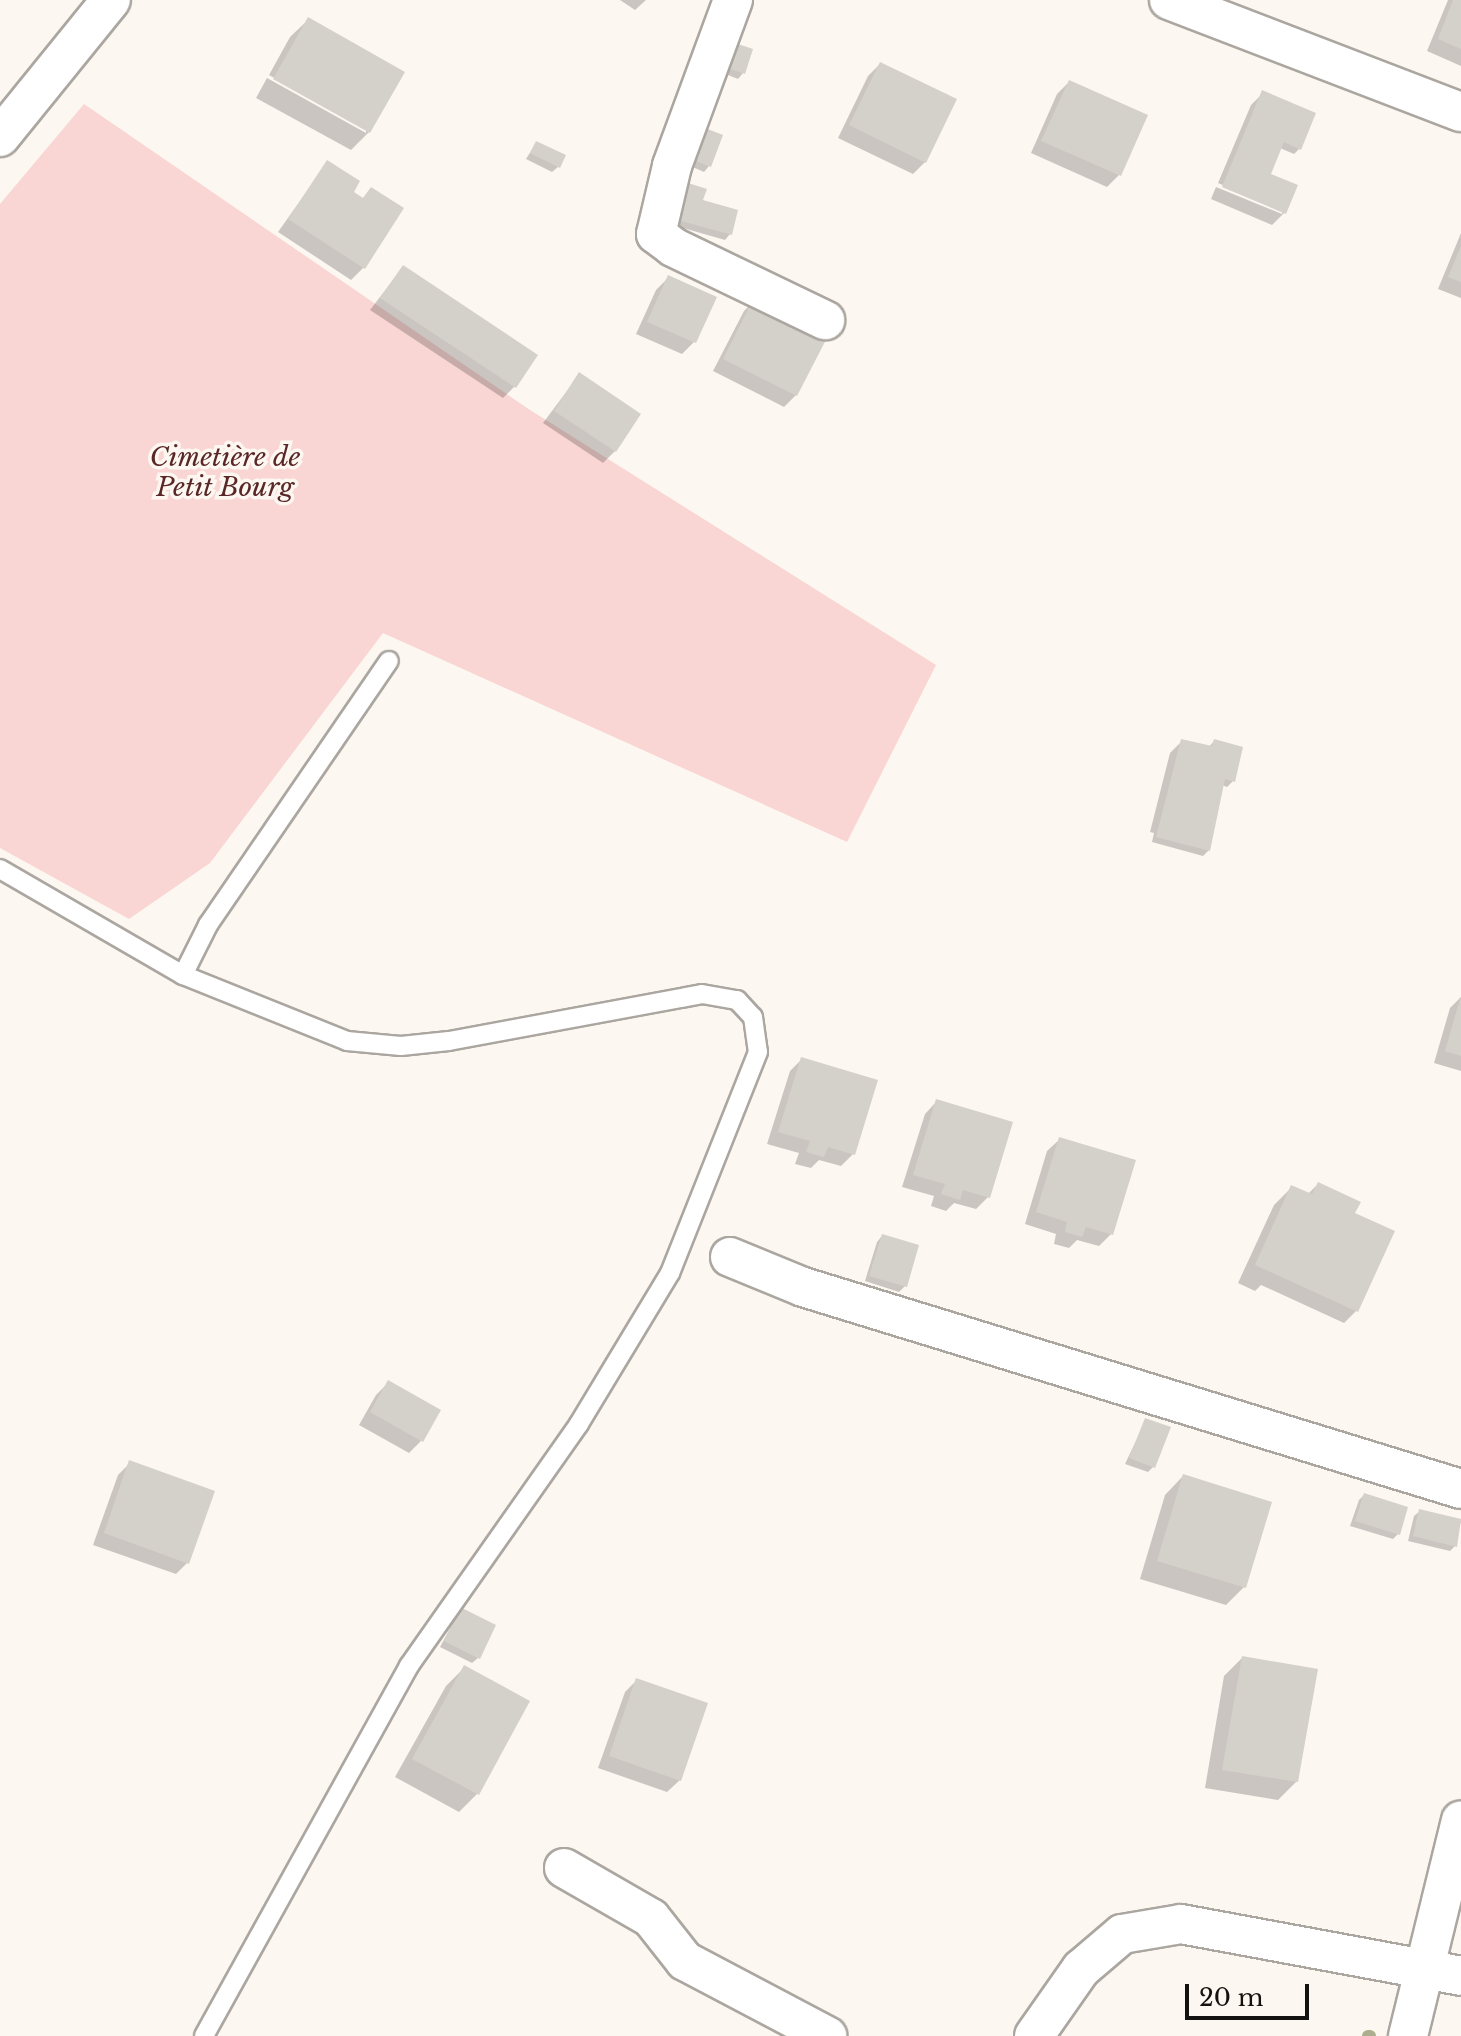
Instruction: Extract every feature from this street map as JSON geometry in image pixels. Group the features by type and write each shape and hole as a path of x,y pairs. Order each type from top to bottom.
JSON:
{"street":[{"path":"0,137 111,0"},
{"path":"733,0 672,166 656,234 673,247 825,320"},
{"path":"1169,0 1461,112"},
{"path":"730,1257 803,1287 1461,1489"},
{"path":"1408,2036 1461,1820"},
{"path":"564,1868 651,1918 685,1961 827,2036"},
{"path":"1034,2036 1081,1969 1122,1934 1181,1924 1461,1976"}],"lane":[{"path":"183,975 208,925 389,661"},
{"path":"0,869 183,975 347,1041 401,1046 449,1041 702,994 737,1000 753,1017 758,1052 670,1273 579,1424 409,1666 204,2036"}],"green space":[{"name":"Cimetière de Petit Bourg","path":"84,104 530,410 936,665 847,842 383,633 210,863 129,919 0,848 0,204"}],"building":[{"path":"1453,0 1461,0 1461,49 1438,39"},
{"path":"308,17 405,72 370,133 273,79"},
{"path":"735,43 753,49 745,74 727,68"},
{"path":"880,62 957,99 926,163 849,125"},
{"path":"1069,80 1148,115 1121,176 1041,141"},
{"path":"1262,90 1316,113 1301,150 1284,142 1271,174 1298,185 1286,214 1222,187"},
{"path":"705,128 723,135 711,167 693,160"},
{"path":"536,141 566,155 560,168 530,153"},
{"path":"327,160 360,181 354,192 363,198 371,187 404,208 365,269 288,219"},
{"path":"685,182 707,189 703,200 738,210 732,235 674,219"},
{"path":"1461,246 1461,282 1448,277"},
{"path":"403,265 538,355 516,388 380,298"},
{"path":"668,275 717,297 696,343 647,322"},
{"path":"755,296 829,334 797,396 723,359"},
{"path":"579,372 641,414 616,452 554,411"},
{"path":"1181,739 1212,746 1214,739 1243,747 1235,782 1225,779 1210,851 1156,837"},
{"path":"1461,999 1461,1056 1445,1051"},
{"path":"801,1057 878,1080 855,1155 828,1147 824,1157 806,1152 810,1141 778,1132"},
{"path":"936,1099 1013,1122 990,1198 963,1190 960,1200 941,1194 945,1184 913,1175"},
{"path":"1059,1137 1136,1160 1113,1235 1086,1227 1082,1237 1065,1232 1067,1222 1036,1212"},
{"path":"1318,1182 1361,1202 1355,1213 1395,1231 1358,1312 1255,1265 1291,1185 1312,1194"},
{"path":"882,1234 919,1245 907,1287 869,1276"},
{"path":"388,1380 441,1410 423,1442 370,1412"},
{"path":"1145,1418 1171,1427 1155,1468 1129,1458"},
{"path":"129,1460 215,1491 189,1564 104,1533"},
{"path":"1183,1474 1272,1502 1246,1588 1157,1561"},
{"path":"1364,1493 1408,1507 1400,1535 1355,1521"},
{"path":"1419,1509 1461,1519 1457,1547 1413,1536"},
{"path":"460,1607 496,1625 480,1659 444,1641"},
{"path":"1242,1656 1318,1669 1298,1782 1222,1770"},
{"path":"464,1665 530,1701 479,1795 412,1759"},
{"path":"636,1678 708,1703 681,1781 609,1756"}]}
